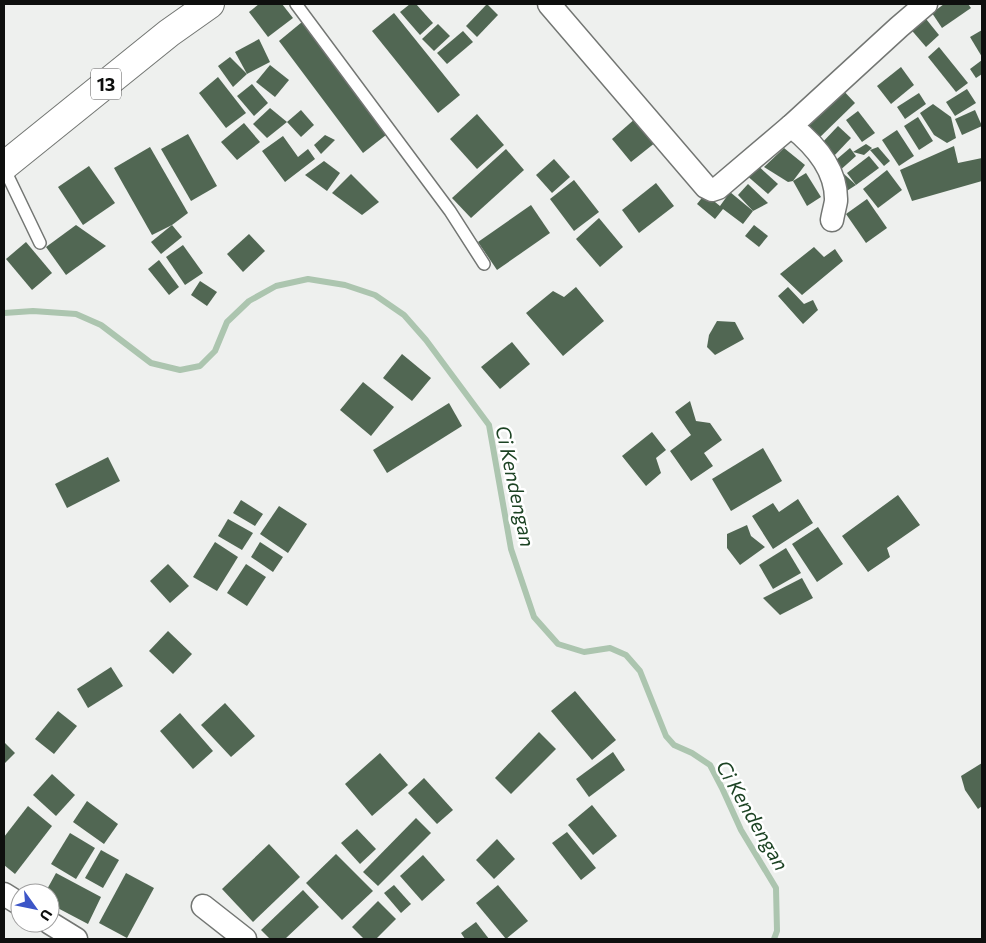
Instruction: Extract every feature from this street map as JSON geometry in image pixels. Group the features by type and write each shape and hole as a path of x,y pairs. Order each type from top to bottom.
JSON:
{"highway":[{"name":"13","path":"4,167 169,33 210,4"}],"street":[{"path":"549,4 706,187 712,190 718,188 791,126 926,4"},
{"path":"791,126 817,150 827,166 834,184 836,200 832,220"},
{"path":"203,906 245,939"},
{"path":"60,929 76,939"}],"lane":[{"path":"296,4 450,211 484,264"},
{"path":"4,167 40,243"}],"building":[{"path":"259,4 282,4 293,18 268,37 249,12"},
{"path":"410,4 416,4 433,23 420,35 400,12"},
{"path":"487,4 498,15 477,37 466,26"},
{"path":"944,4 968,4 971,8 942,28 932,13"},
{"path":"394,13 460,95 438,113 372,31"},
{"path":"922,14 939,35 926,47 908,26"},
{"path":"302,22 386,135 363,153 279,41"},
{"path":"438,24 450,36 434,51 422,39"},
{"path":"982,30 982,57 970,37"},
{"path":"463,31 473,42 447,64 437,53"},
{"path":"259,39 270,62 247,74 235,52"},
{"path":"939,47 968,83 956,92 928,57"},
{"path":"230,57 247,74 233,87 218,66"},
{"path":"982,60 982,74 976,78 970,69"},
{"path":"270,65 289,80 275,97 256,82"},
{"path":"901,67 914,85 891,104 877,86"},
{"path":"218,77 246,113 226,128 199,93"},
{"path":"252,84 268,103 254,116 237,96"},
{"path":"840,87 855,103 816,141 800,125"},
{"path":"967,89 976,103 955,116 946,102"},
{"path":"919,93 926,104 905,119 897,107"},
{"path":"933,104 951,117 956,138 947,143 934,135 920,113"},
{"path":"270,108 287,122 267,138 253,124"},
{"path":"301,110 314,125 301,137 287,122"},
{"path":"975,110 982,126 962,135 955,119"},
{"path":"858,111 875,133 862,142 846,120"},
{"path":"477,114 504,145 477,169 450,139"},
{"path":"918,117 933,141 919,150 904,126"},
{"path":"636,118 656,142 631,162 612,139"},
{"path":"244,123 260,142 237,160 221,142"},
{"path":"838,126 851,138 833,157 820,145"},
{"path":"897,130 914,156 899,166 882,140"},
{"path":"188,134 217,186 191,201 161,149"},
{"path":"325,135 335,140 321,154 314,145"},
{"path":"283,136 298,157 308,149 315,159 285,182 262,151"},
{"path":"866,144 872,148 864,155 853,152"},
{"path":"954,146 958,163 982,158 982,181 912,201 900,170"},
{"path":"150,147 188,213 172,225 152,235 114,168"},
{"path":"878,147 890,161 884,166 870,150"},
{"path":"784,148 805,165 793,181 788,182 764,167"},
{"path":"850,148 856,156 837,173 830,165"},
{"path":"506,149 524,170 471,218 452,198"},
{"path":"869,156 879,168 856,185 847,173"},
{"path":"554,159 570,177 552,193 536,175"},
{"path":"324,161 340,173 327,191 305,175"},
{"path":"755,163 778,184 768,194 745,174"},
{"path":"89,166 115,203 83,225 58,187"},
{"path":"887,170 902,190 878,208 863,189"},
{"path":"806,173 821,197 807,206 793,181"},
{"path":"351,174 379,202 362,215 332,193"},
{"path":"844,174 856,185 842,194 834,181"},
{"path":"574,180 599,212 574,231 550,199"},
{"path":"656,183 674,206 639,233 622,210"},
{"path":"748,184 768,203 753,211 738,195"},
{"path":"730,192 753,211 743,224 723,209 715,219 697,204 705,194 720,206"},
{"path":"867,199 887,228 866,243 846,214"},
{"path":"531,205 550,233 497,270 478,242"},
{"path":"599,218 623,247 600,267 576,239"},
{"path":"76,225 106,246 66,275 46,247"},
{"path":"172,225 182,237 161,254 151,242"},
{"path":"754,225 768,236 759,247 745,236"},
{"path":"249,234 265,251 243,272 227,254"},
{"path":"26,242 52,273 32,290 6,259"},
{"path":"183,245 203,273 185,285 166,257"},
{"path":"814,247 824,257 835,249 843,261 802,295 780,274"},
{"path":"159,260 179,287 169,295 148,269"},
{"path":"200,281 217,292 207,306 191,295"},
{"path":"576,287 604,321 563,356 526,313 553,291 564,297"},
{"path":"788,287 804,304 813,300 818,310 803,324 778,296"},
{"path":"717,321 735,322 744,339 715,355 707,347 709,335"},
{"path":"512,342 530,364 500,389 481,367"},
{"path":"402,354 431,378 412,401 383,378"},
{"path":"363,382 394,407 371,436 340,410"},
{"path":"690,401 696,421 710,423 722,440 704,453 713,466 691,481 670,451 691,435 675,412"},
{"path":"449,403 462,426 387,473 373,450"},
{"path":"652,432 666,450 656,458 661,473 646,486 622,456"},
{"path":"763,448 782,481 731,511 712,479"},
{"path":"108,457 120,481 67,508 55,484"},
{"path":"898,495 920,525 887,548 890,557 868,572 842,536"},
{"path":"798,499 813,523 773,549 752,516 773,503 779,512"},
{"path":"241,500 263,514 255,526 233,513"},
{"path":"279,506 307,524 288,553 260,534"},
{"path":"228,519 253,533 242,550 218,536"},
{"path":"747,525 751,536 765,547 740,565 727,548 727,534"},
{"path":"818,527 843,564 817,582 792,544"},
{"path":"215,542 238,557 217,591 193,577"},
{"path":"260,542 283,557 273,572 251,557"},
{"path":"786,548 801,573 773,589 759,565"},
{"path":"168,564 189,586 170,603 150,581"},
{"path":"246,564 266,577 247,606 227,593"},
{"path":"802,578 813,598 780,615 763,598"},
{"path":"168,631 192,654 173,674 149,651"},
{"path":"111,667 123,686 88,708 77,689"},
{"path":"575,691 616,740 592,760 551,711"},
{"path":"225,703 255,736 231,757 201,725"},
{"path":"58,711 77,726 54,754 35,739"},
{"path":"180,713 213,751 193,769 160,731"},
{"path":"539,732 556,749 511,794 495,778"},
{"path":"4,742 15,753 4,764"},
{"path":"613,752 625,770 589,797 576,779"},
{"path":"380,753 408,785 372,816 345,784"},
{"path":"982,763 982,806 978,809 965,790 961,776"},
{"path":"52,774 75,795 56,816 33,795"},
{"path":"424,778 453,810 437,824 408,793"},
{"path":"87,801 118,824 104,844 73,822"},
{"path":"592,805 617,836 593,855 568,825"},
{"path":"28,806 52,826 15,874 4,865 4,837"},
{"path":"416,818 431,833 378,886 363,872"},
{"path":"357,829 376,849 360,864 341,843"},
{"path":"567,832 596,868 581,880 552,843"},
{"path":"70,833 95,848 76,879 51,864"},
{"path":"497,839 515,859 494,879 476,860"},
{"path":"269,844 300,877 253,922 222,889"},
{"path":"101,850 119,860 103,888 85,878"},
{"path":"336,854 373,891 342,920 306,883"},
{"path":"423,855 445,880 422,901 400,876"},
{"path":"56,873 101,897 88,924 60,909 60,883 50,883"},
{"path":"126,873 154,888 127,938 99,923"},
{"path":"394,885 411,904 401,913 384,893"},
{"path":"498,885 528,921 506,939 476,903"},
{"path":"303,890 319,907 285,939 270,939 261,930"},
{"path":"378,901 396,919 376,939 364,939 352,927"},
{"path":"476,922 489,939 465,939 461,933"}],"waterway":[{"name":"Ci Kendengan","path":"4,313 33,311 76,314 101,325 151,363 180,370 200,366 215,351 227,322 249,301 276,286 308,279 345,285 375,295 404,315 426,340 489,425 511,549 534,617 558,644 584,652 610,648 626,655 640,671 666,736 674,745 692,753 710,765 741,830 776,888 777,931 774,939"}]}
